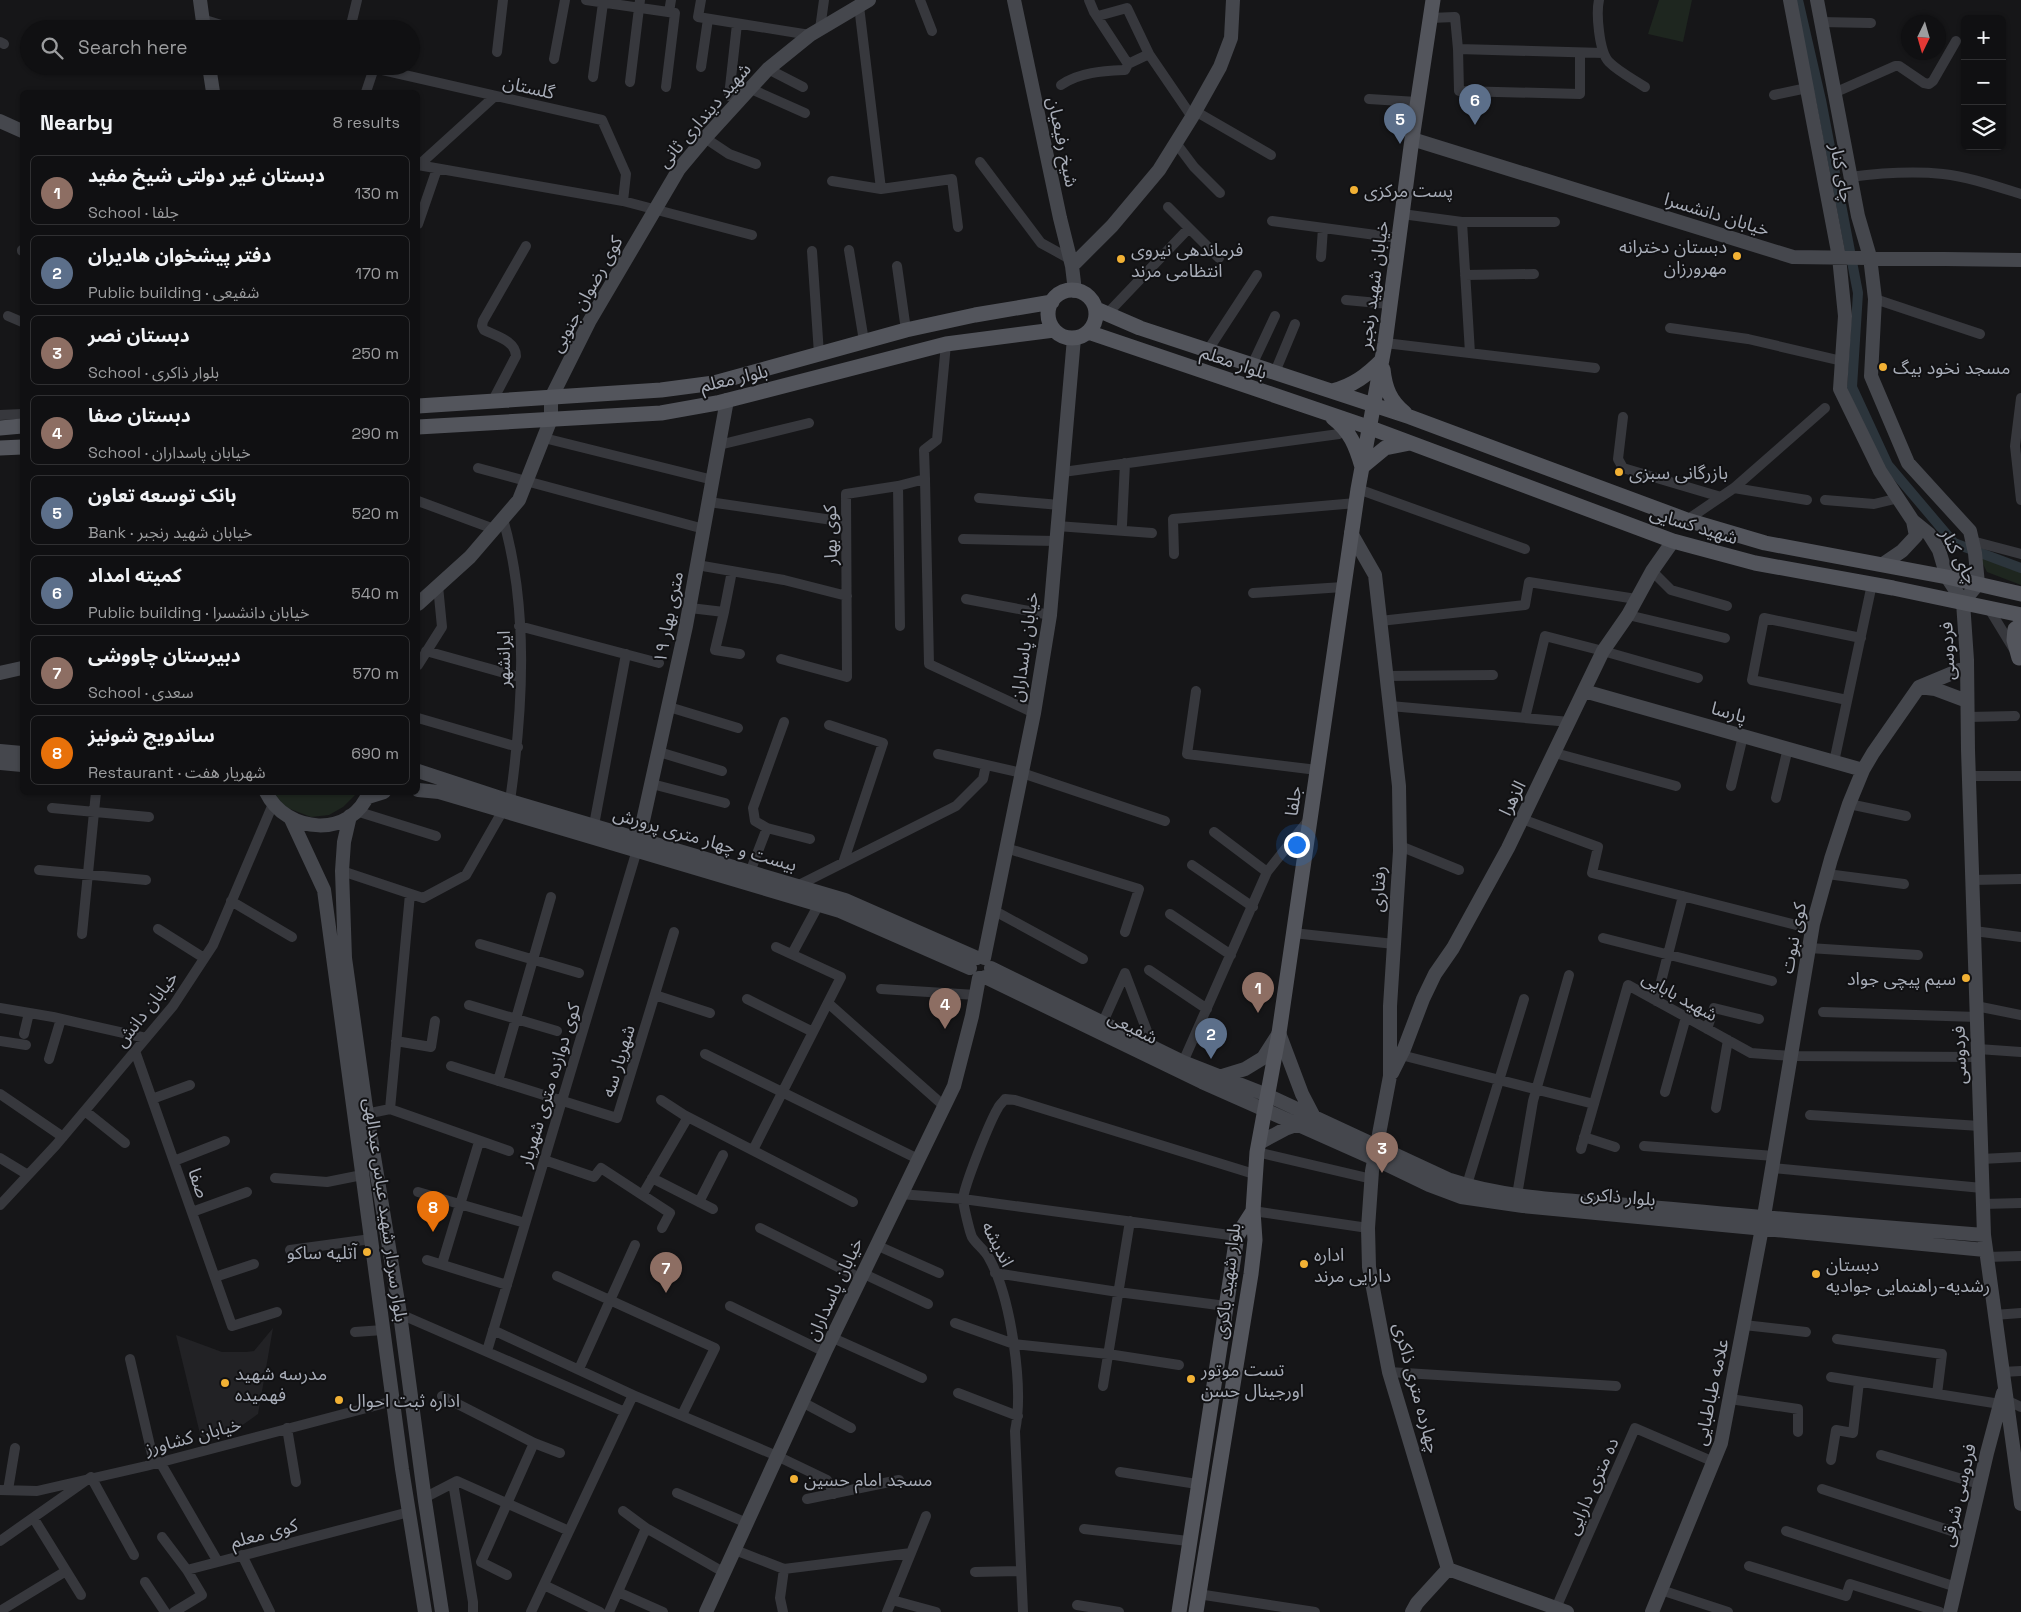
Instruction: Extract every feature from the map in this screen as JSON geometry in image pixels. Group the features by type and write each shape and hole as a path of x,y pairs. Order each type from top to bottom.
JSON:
{"main road":[{"name":"خیابان شهید رنجبر","path":"1368,427 1385,343 1417,102 1433,0"},
{"path":"1065,291 1085,294 1101,311 1088,332 1074,338 1066,338 1054,330 1048,318 1048,309 1052,302 1065,291"},
{"name":"بلوار معلم","path":"420,406 661,390 714,383 906,330 975,315 1052,302"},
{"name":"بلوار معلم","path":"1101,311 1140,328 1373,405"},
{"name":"بلوار معلم","path":"420,427 661,413 727,400 946,344 1054,330"},
{"name":"بلوار معلم","path":"1088,332 1368,427"},
{"path":"1332,391 1358,381 1382,360"},
{"path":"1382,360 1384,384 1389,396 1395,405 1410,417"},
{"name":"شهید کسایی","path":"1373,405 1485,444 1687,520 1765,543 1883,564 2021,594"},
{"path":"1327,413 1343,426 1351,437 1362,467 1385,448 1412,443"},
{"path":"0,428 20,426"},
{"name":"شهید کسایی","path":"1368,427 1673,541 1755,563 2021,614"},
{"name":"جلفا","path":"1253,1212 1254,1174 1279,1033 1368,427"},
{"path":"1473,466 1470,459 1472,451 1477,446 1485,444"},
{"path":"0,448 20,447"},
{"path":"2020,660 2014,640 2015,629 2021,625"},
{"name":"بلوار شهید باکری","path":"1179,1612 1188,1542 1237,1236 1253,1212"},
{"name":"بلوار شهید باکری","path":"1196,1612 1251,1274 1255,1240 1253,1212"}],"street":[{"path":"200,0 202,20"},
{"path":"352,20 357,0"},
{"path":"497,52 503,0"},
{"path":"554,60 565,0"},
{"path":"666,86 672,13 671,0"},
{"path":"701,0 703,18 702,68"},
{"path":"703,18 737,24 815,32 824,0"},
{"path":"920,0 932,31"},
{"name":"شیخ رفیعیان","path":"1014,0 1071,262 1075,291"},
{"path":"1089,0 1094,12 1128,64"},
{"path":"980,162 1041,243 1071,262 1094,246 1159,170 1194,114 1220,67 1231,38 1233,0"},
{"path":"1599,0 1596,10 1603,53 1608,61 1645,87"},
{"name":"چای کنار","path":"1790,0 1839,257 1845,316 1840,389 1880,471 1913,521 1929,534 1940,550 1948,577 1963,602 1978,584 1970,531 1908,462 1871,376 1875,299 1870,257 1858,216 1817,0"},
{"path":"593,77 595,1 639,4 672,13"},
{"path":"864,3 881,189"},
{"name":"شهید دینداری ثانی","path":"656,210 679,169 768,69 815,32 864,3"},
{"path":"630,82 639,4"},
{"path":"1098,16 1127,8 1149,54 1194,114 1271,155"},
{"path":"1430,18 1455,17 1459,91 1580,94 1580,53"},
{"path":"1821,22 1871,23"},
{"path":"729,96 737,24"},
{"path":"1834,93 1895,66 1929,84 1933,81 1956,41"},
{"path":"1458,49 1603,53"},
{"path":"1061,85 1097,71 1125,70 1128,64 1149,54"},
{"path":"768,69 803,87"},
{"path":"210,75 213,90"},
{"path":"366,90 368,75"},
{"name":"گلستان","path":"404,75 602,120 626,174 623,200"},
{"path":"1774,95 1807,88"},
{"path":"751,90 805,113"},
{"path":"420,163 495,96"},
{"path":"1369,99 1417,102"},
{"path":"0,121 20,130"},
{"path":"705,138 729,154 756,164"},
{"name":"خیابان دانشسرا","path":"1412,139 1793,257 2021,260"},
{"path":"1176,143 1194,167 1220,193"},
{"path":"420,165 623,200 752,235"},
{"path":"420,218 437,169"},
{"path":"1850,177 1891,173 1944,174 1984,182 2021,194"},
{"path":"832,181 881,189 952,179 958,227"},
{"path":"1168,207 1219,258"},
{"name":"کوی رضوان جنوبی","path":"551,398 589,322 656,210"},
{"path":"1402,214 1462,222 1555,222"},
{"path":"1272,221 1398,238"},
{"path":"1462,222 1470,353"},
{"path":"1101,311 1189,228"},
{"path":"1321,257 1323,228"},
{"path":"492,402 516,356 516,350 513,345 484,330 482,326 483,321 526,246"},
{"path":"848,250 864,342"},
{"path":"812,251 819,354"},
{"path":"897,266 906,330"},
{"path":"1465,275 1534,274"},
{"path":"1208,350 1257,275"},
{"path":"1875,299 1980,334"},
{"path":"1346,300 1390,304"},
{"path":"8,316 20,321"},
{"path":"1252,365 1276,316"},
{"path":"1275,372 1295,324"},
{"path":"1670,328 1748,338 1842,361"},
{"name":"خیابان پاسداران","path":"706,1612 861,1275 954,1086 972,1016 1022,773 1050,615 1074,338"},
{"path":"1385,343 1595,368"},
{"path":"946,344 937,440 924,450 929,664 1034,713"},
{"path":"420,602 470,557 519,500 551,419 551,398"},
{"path":"2021,398 2015,446 2021,500"},
{"name":"۱۹ متری بهار","path":"638,845 690,608 727,400"},
{"path":"1687,520 1734,488 1825,408"},
{"path":"0,415 20,414"},
{"path":"1622,417 1618,459 1622,468 1722,497"},
{"path":"719,445 809,423"},
{"path":"1063,472 1339,434"},
{"path":"544,438 712,480"},
{"path":"1122,525 1125,464"},
{"path":"478,468 704,529"},
{"name":"کوی بهار","path":"781,659 848,677 846,494 898,486 925,479"},
{"path":"898,486 900,626"},
{"path":"1734,488 1807,500"},
{"path":"1174,554 1173,518 1357,496 1525,550"},
{"path":"979,498 1060,505"},
{"path":"1825,500 1874,504 1899,498"},
{"path":"420,502 499,524"},
{"path":"709,502 846,522"},
{"path":"1883,564 1902,551 1916,536 1913,521"},
{"name":"ایرانشهر","path":"499,524 512,551 519,603 518,747 506,806"},
{"path":"1057,526 1152,533"},
{"name":"رفتاری","path":"1351,533 1375,575 1399,786 1400,846 1390,1006 1390,1076"},
{"path":"962,539 1056,541"},
{"name":"الزهرا","path":"1390,1076 1401,1055 1422,999 1435,974 1453,948 1522,819 1603,651 1628,615 1652,571 1673,541"},
{"path":"1972,541 2021,554"},
{"path":"697,566 784,580 847,596"},
{"path":"732,571 716,650 740,654"},
{"path":"1652,571 1671,590 1727,606"},
{"path":"1380,621 1525,605 1529,582 1636,599"},
{"path":"1834,762 1872,584"},
{"path":"420,662 442,627 438,586"},
{"path":"1253,593 1343,587"},
{"path":"966,599 1050,615"},
{"name":"فردوسی","path":"1963,602 1967,666 1984,1235 2004,1397 2021,1504"},
{"path":"1988,607 2020,660"},
{"path":"690,608 724,612"},
{"path":"1628,615 1725,638"},
{"path":"1848,700 1752,680 1764,618 1861,638"},
{"path":"519,626 659,663"},
{"path":"1525,718 1545,636 1698,678"},
{"path":"426,651 519,677"},
{"path":"594,826 626,654"},
{"path":"1919,687 1967,666"},
{"path":"0,673 20,668"},
{"path":"1386,676 1493,674"},
{"path":"1919,687 1935,689 1967,700"},
{"name":"کوی نبوت","path":"1763,1223 1812,929 1826,874 1849,804 1863,770 1919,687"},
{"name":"پارسا","path":"1584,690 1863,770"},
{"path":"1196,691 1187,754 1317,770"},
{"path":"1390,706 1570,722"},
{"path":"669,707 738,728"},
{"path":"1968,717 2016,716"},
{"path":"420,719 518,747"},
{"path":"784,722 753,808 755,820 767,828 810,839"},
{"path":"829,726 883,743 843,863"},
{"path":"1731,786 1743,736"},
{"path":"1776,798 1788,748"},
{"path":"0,751 20,753"},
{"path":"659,752 722,771"},
{"path":"1555,753 1676,786"},
{"path":"938,754 1022,773 1165,821"},
{"path":"0,763 20,765"},
{"path":"797,886 956,806 983,779 986,765"},
{"name":"بیست و چهار متری پرورش","path":"420,772 506,806 638,845 840,910 981,968"},
{"path":"1969,776 2021,776"},
{"path":"652,784 724,803"},
{"name":"بیست و چهار متری پرورش","path":"420,790 439,792 594,826 638,845 750,872 845,900 981,968"},
{"path":"82,934 96,795"},
{"path":"266,796 279,811 291,819 306,825 321,826 336,823 353,814 368,795"},
{"name":"خیابان دانش","path":"0,1205 63,1137 146,1038 172,1006 212,946 231,901 266,796"},
{"path":"1849,804 1906,816"},
{"path":"342,871 423,898 466,875 506,806"},
{"path":"52,808 149,817"},
{"path":"353,814 436,836"},
{"name":"بلوار سردار شهید عباس عبدالهی","path":"353,814 344,842 342,871 345,958 366,1114 400,1314 424,1498 442,1612"},
{"path":"1183,1062 1267,872 1310,818"},
{"name":"بلوار سردار شهید عباس عبدالهی","path":"291,819 324,890 383,1330 425,1612"},
{"path":"1522,819 1598,846 1592,873 1812,929"},
{"path":"750,872 767,828"},
{"path":"1214,832 1267,872"},
{"name":"کوی دوازده متری شهریار","path":"487,1351 638,845"},
{"path":"1400,846 1459,870"},
{"path":"1006,848 1139,888 1125,932"},
{"path":"1192,865 1252,907"},
{"path":"39,870 146,880"},
{"path":"1826,874 1904,884"},
{"path":"1972,880 2021,879"},
{"path":"390,1109 410,894"},
{"path":"1656,1001 1683,896"},
{"path":"498,1081 550,897"},
{"path":"231,901 292,937"},
{"path":"792,954 819,904"},
{"path":"993,910 1083,959"},
{"path":"1170,914 1231,955"},
{"path":"158,928 204,958"},
{"path":"1974,930 2021,938"},
{"name":"شهریار سه","path":"451,1066 617,1118 674,932"},
{"path":"1293,933 1394,944"},
{"path":"1603,938 1772,981"},
{"path":"480,944 579,973"},
{"path":"753,1150 841,977 776,947"},
{"path":"1809,948 1918,955"},
{"name":"شفیعی","path":"981,968 1101,1027 1202,1082 1266,1102"},
{"path":"1148,970 1207,1009"},
{"path":"1101,1027 1125,974 1153,1047"},
{"path":"1517,1195 1536,1090 1569,975"},
{"name":"شهید بابایی","path":"1581,1149 1628,985 1751,1053 1791,1056 2021,1052"},
{"path":"881,989 976,996"},
{"path":"655,995 710,1013"},
{"path":"746,999 813,1032"},
{"path":"1464,1192 1524,999"},
{"path":"828,1003 944,1106"},
{"path":"468,1005 556,1031"},
{"path":"0,1008 61,1019 146,1038"},
{"path":"1707,1029 1714,1008 1759,1019"},
{"path":"1823,1012 1976,1011 2021,1015"},
{"path":"24,1034 29,1013"},
{"path":"1665,1092 1686,1018"},
{"path":"49,1059 61,1019"},
{"path":"396,1041 431,1047 435,1021"},
{"name":"شفیعی","path":"1101,1027 1153,1047 1219,1077 1266,1102"},
{"path":"1219,1077 1245,1069 1263,1058 1279,1033"},
{"path":"1279,1033 1302,1094 1314,1117"},
{"path":"1716,1108 1728,1040"},
{"path":"0,1041 26,1046"},
{"name":"صفا","path":"135,1051 232,1326 277,1312"},
{"path":"705,1054 918,1159"},
{"path":"1401,1055 1594,1104"},
{"name":"چهارده متری ذاکری","path":"1390,1076 1372,1179 1368,1228 1369,1266 1389,1372 1448,1569"},
{"path":"152,1099 190,1085"},
{"path":"1,1094 63,1137"},
{"path":"963,1199 980,1149 998,1107 1005,1099 1015,1100 1254,1174"},
{"path":"661,1100 688,1117 853,1202"},
{"name":"بلوار ذاکری","path":"1266,1102 1314,1117 1429,1185 1523,1206 1763,1223 1984,1235"},
{"name":"بلوار ذاکری","path":"1266,1102 1299,1124 1376,1152"},
{"path":"366,1114 390,1109 509,1151"},
{"path":"84,1111 125,1143"},
{"path":"1810,1115 1980,1126"},
{"path":"643,1194 688,1117"},
{"path":"1258,1147 1285,1129 1299,1124"},
{"path":"1584,1137 1615,1147"},
{"path":"174,1161 225,1141"},
{"path":"442,1264 480,1142"},
{"path":"1644,1146 1982,1188"},
{"path":"1258,1147 1372,1179"},
{"path":"699,1202 723,1155"},
{"path":"1981,1159 2021,1157"},
{"path":"0,1158 28,1175"},
{"path":"544,1160 594,1177 601,1168 670,1213 662,1228"},
{"path":"275,1178 327,1182 362,1175"},
{"path":"652,1178 713,1209"},
{"path":"192,1212 247,1192"},
{"path":"418,1192 525,1223"},
{"name":"بلوار ذاکری","path":"1464,1192 1517,1195 1763,1223 1986,1254"},
{"path":"900,1194 963,1199 1237,1236"},
{"name":"اندیشه","path":"963,1199 972,1236 989,1257 1001,1288 1014,1344 1017,1369 1018,1416 1015,1431 1023,1612"},
{"path":"1983,1204 2021,1203"},
{"path":"1253,1212 1368,1228"},
{"path":"1103,1386 1130,1221"},
{"name":"علامه طباطبایی","path":"1652,1612 1721,1443 1763,1223"},
{"path":"760,1228 928,1304"},
{"path":"290,1250 371,1239"},
{"path":"579,1369 635,1245"},
{"path":"876,1245 939,1273"},
{"path":"1986,1254 2021,1256"},
{"path":"427,1260 507,1285"},
{"path":"215,1278 254,1264"},
{"path":"995,1273 1226,1306"},
{"path":"557,1276 715,1348 682,1415"},
{"path":"730,1306 825,1352"},
{"path":"1994,1315 2021,1313"},
{"path":"400,1314 624,1412"},
{"path":"955,1323 1014,1344 1108,1354 1178,1365"},
{"path":"1744,1324 1806,1332"},
{"path":"354,1332 383,1330"},
{"path":"493,1330 828,1480 834,1494"},
{"path":"833,1338 922,1378"},
{"path":"1837,1339 1942,1354 1937,1394"},
{"path":"130,1359 157,1463 218,1562"},
{"path":"2002,1372 2021,1371"},
{"path":"1389,1372 1616,1386"},
{"path":"1832,1378 1937,1394 2004,1397 2021,1407"},
{"path":"1831,1460 1836,1430 1853,1433 1859,1382"},
{"path":"958,1393 1018,1416"},
{"path":"532,1612 633,1394"},
{"path":"442,1396 560,1453"},
{"name":"فردوسی شرقی","path":"1950,1612 1979,1484 2004,1397"},
{"path":"1730,1399 1798,1409 1798,1432"},
{"path":"393,1401 411,1400"},
{"name":"خیابان کشاورز","path":"4,1490 37,1490 157,1463 393,1401"},
{"path":"802,1402 851,1428"},
{"path":"288,1428 296,1482"},
{"name":"ده متری دارایی","path":"1561,1610 1635,1428 1714,1462"},
{"path":"507,1575 481,1562 534,1442"},
{"path":"4,1490 15,1448"},
{"path":"1881,1455 1979,1484"},
{"path":"1120,1472 1197,1484"},
{"path":"0,1541 91,1478 134,1555"},
{"path":"807,1499 900,1480"},
{"path":"424,1498 457,1481 569,1532"},
{"path":"454,1483 473,1612"},
{"path":"1822,1489 1967,1536"},
{"path":"677,1493 747,1523"},
{"path":"623,1511 646,1528 725,1573"},
{"name":"کوی معلم","path":"187,1570 409,1512"},
{"path":"887,1612 926,1516"},
{"path":"34,1519 81,1595"},
{"path":"609,1612 646,1528"},
{"path":"1084,1529 1188,1542"},
{"path":"1786,1531 1956,1588"},
{"path":"162,1537 187,1570 202,1595 174,1612"},
{"path":"735,1550 784,1569 911,1554"},
{"path":"242,1555 270,1612"},
{"path":"1749,1566 1846,1596 1850,1584 1940,1612"},
{"path":"783,1612 780,1598 784,1569"},
{"path":"1412,1612 1417,1603 1448,1569 1561,1610"},
{"path":"2,1609 66,1571"},
{"path":"975,1572 1021,1571"},
{"path":"145,1582 165,1612"},
{"path":"544,1585 600,1612"},
{"path":"1661,1590 1728,1612"},
{"path":"618,1592 663,1612"},
{"path":"1198,1594 1315,1612"},
{"path":"892,1600 936,1612"},
{"path":"1077,1605 1119,1612"}],"shaded area":[{"path":"1659,0 1692,0 1683,42 1648,34"},
{"path":"1979,556 2021,572 2021,585 1987,572"},
{"path":"276,795 355,795 343,807 329,815 311,817 285,807"},
{"name":"مدرسه شهید فهمیده","path":"273,1328 258,1414 234,1431 201,1438 176,1335 222,1352 246,1352 254,1351"}],"waterway":[{"path":"1798,0 1821,100 1858,293 1852,387 1888,465 1954,543 2021,568"}],"place":[{"name":"کمیته امداد","path":"1475,125"},
{"name":"بانک توسعه تعاون","path":"1400,144"},
{"name":"پست مرکزی","path":"1354,190"},
{"name":"دبستان دخترانه مهرورزان","path":"1737,256"},
{"name":"فرماندهی نیروی انتظامی مرند","path":"1121,259"},
{"name":"مسجد نخود‌ بیگ","path":"1883,367"},
{"name":"بازرگانی سبزی","path":"1619,472"},
{"name":"سیم پیچی جواد","path":"1966,978"},
{"name":"دبستان غیر دولتی شیخ مفید","path":"1258,1013"},
{"name":"دبستان صفا","path":"945,1029"},
{"name":"دفتر پیشخوان هادیران","path":"1211,1059"},
{"name":"دبستان نصر","path":"1382,1173"},
{"name":"ساندویچ شونیز","path":"433,1232"},
{"name":"آتلیه ساکو","path":"367,1252"},
{"name":"اداره دارایی مرند","path":"1304,1264"},
{"name":"دبستان رشدیه-راهنمایی جوادیه","path":"1816,1274"},
{"name":"دبیرستان چاووشی","path":"666,1293"},
{"name":"تست موتور اورجینال حسن","path":"1191,1379"},
{"name":"مدرسه شهید فهمیده","path":"225,1383"},
{"name":"اداره ثبت احوال","path":"339,1400"},
{"name":"مسجد امام حسین","path":"794,1479"}]}
